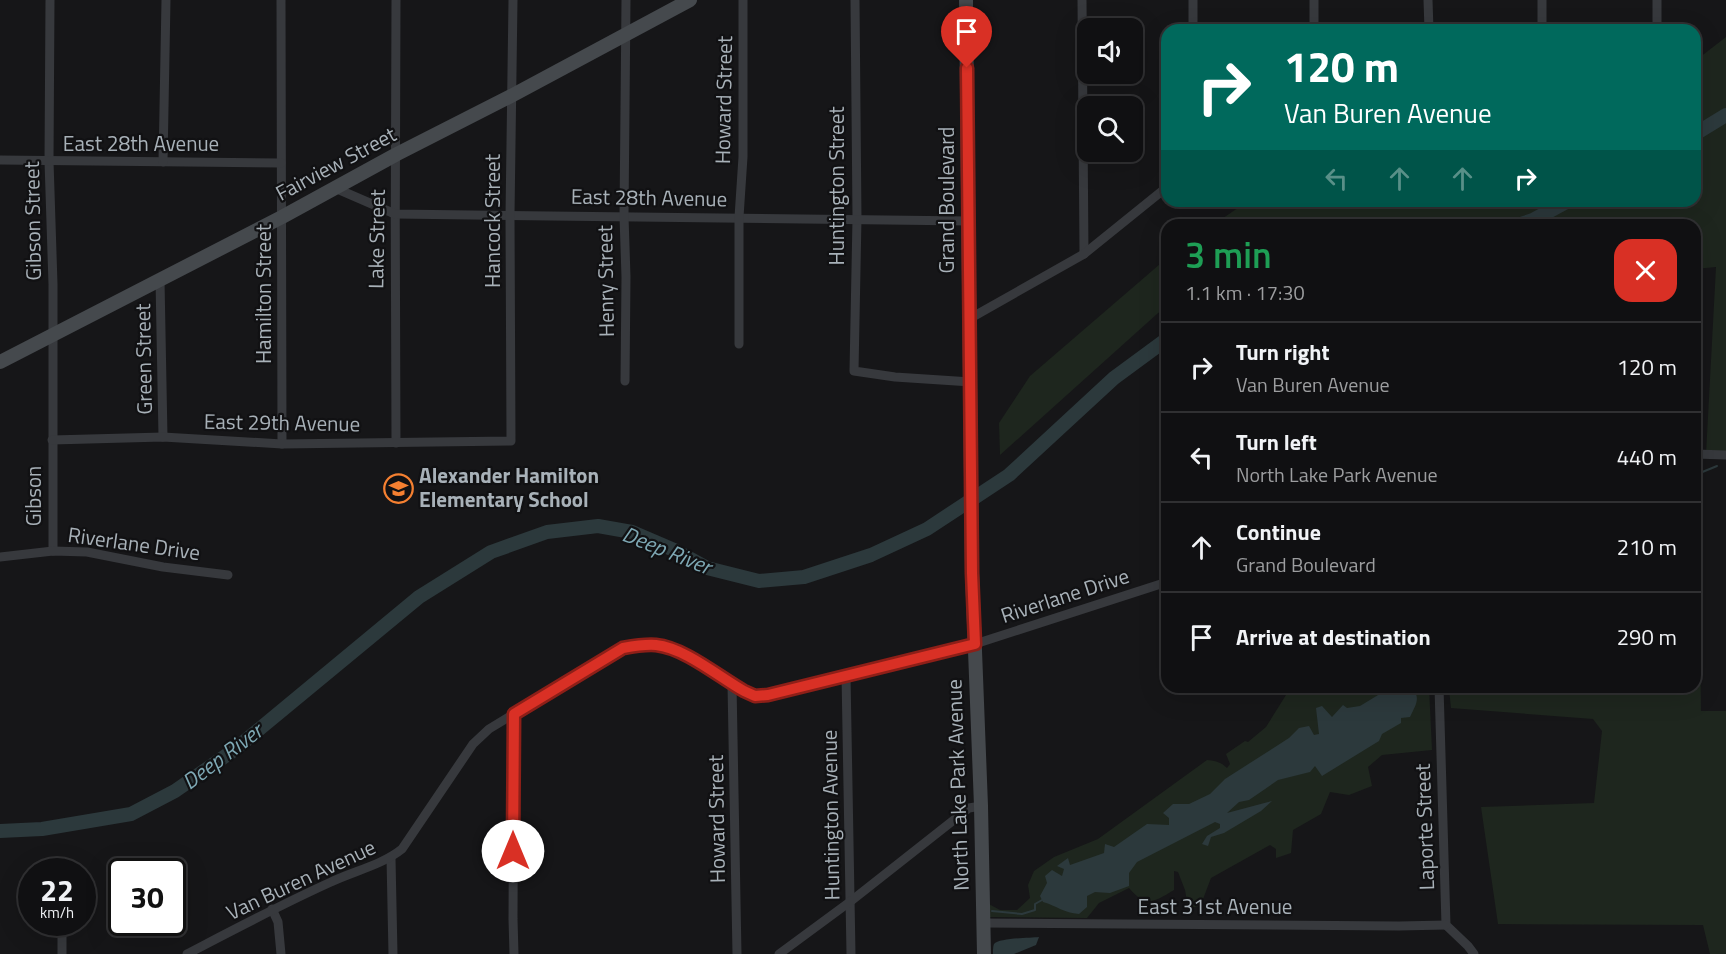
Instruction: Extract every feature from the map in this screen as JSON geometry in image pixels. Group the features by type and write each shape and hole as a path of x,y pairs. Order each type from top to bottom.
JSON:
{"street":[{"name":"Gibson Street","path":"50,0 52,440"},
{"path":"163,162 166,0"},
{"name":"Hamilton Street","path":"281,0 282,444"},
{"name":"Lake Street","path":"396,0 396,443"},
{"name":"Hancock Street","path":"511,441 510,214 513,0"},
{"name":"Henry Street","path":"625,381 626,0"},
{"name":"Fairview Street","path":"0,362 282,217 690,0"},
{"name":"Howard Street","path":"739,344 739,217 743,157 743,0"},
{"name":"Huntington Street","path":"855,0 857,219 854,371 895,377 971,382"},
{"name":"Grand Boulevard","path":"966,0 970,399"},
{"path":"1082,0 1084,254"},
{"path":"1192,0 1193,24"},
{"path":"1314,0 1314,24"},
{"path":"1428,0 1429,24"},
{"path":"1542,0 1542,24"},
{"path":"1657,0 1657,24"},
{"name":"East 28th Avenue","path":"0,160 281,162"},
{"name":"East 28th Avenue","path":"335,188 395,214 969,221"},
{"path":"969,319 1084,254 1161,192"},
{"name":"Green Street","path":"160,280 163,437"},
{"name":"North Lake Park Avenue","path":"970,399 972,573 984,954"},
{"name":"East 29th Avenue","path":"52,440 163,437 282,444 511,441"},
{"name":"Gibson","path":"52,440 53,551"},
{"path":"1701,454 1726,455"},
{"name":"Riverlane Drive","path":"0,556 53,551 87,552 163,567 228,575"},
{"name":"Riverlane Drive","path":"975,644 1161,584"},
{"name":"Van Buren Avenue","path":"187,954 272,909 353,872 391,858 402,849 473,744 489,729 623,648 641,644 658,645 677,651 755,696 768,695 975,644"},
{"name":"Huntington Avenue","path":"846,675 851,954"},
{"name":"Howard Street","path":"732,684 737,954"},
{"name":"Laporte Street","path":"1439,693 1446,925"},
{"path":"514,714 514,954"},
{"path":"779,954 969,808 981,806"},
{"path":"391,858 393,954"},
{"path":"272,909 279,922 281,954"},
{"name":"East 31st Avenue","path":"984,923 1446,925"},
{"path":"1446,925 1473,954"},
{"path":"62,936 62,954"}],"shaded area":[{"path":"1726,37 1726,455 1706,454 1716,267 1701,268 1701,219 1222,219 1239,207 1701,207 1701,56"},
{"path":"1161,263 1161,310 1000,455 999,423 1030,376"},
{"path":"1291,693 1429,693 1432,750 1382,755 1368,767 1372,786 1349,795 1330,792 1321,814 1293,830 1291,853 1276,858 1276,849 1270,845 1211,878 1200,907 1188,907 1178,872 1174,871 1174,890 1161,898 1145,901 1129,888 1099,903 1087,918 990,917 985,902 1000,910 1017,910 1030,898 1028,885 1034,871 1054,857 1098,839 1207,760 1223,764 1227,768 1230,764 1226,754 1245,741 1248,742 1266,727 1286,695"},
{"path":"1381,693 1415,693 1417,696 1410,717 1401,718 1401,723 1382,734 1379,741 1322,776 1315,766 1310,772 1278,780 1249,800 1239,802 1227,813 1272,801 1261,811 1224,833 1211,837 1208,846 1202,844 1207,836 1220,828 1220,824 1215,822 1137,862 1129,873 1129,886 1110,893 1095,892 1087,896 1087,907 1079,914 1043,902 1040,896 1047,883 1045,876 1052,870 1062,876 1064,869 1057,866 1068,858 1070,865 1104,853 1105,844 1114,847 1147,824 1169,825 1169,818 1163,813 1173,804 1189,804 1210,794 1225,779 1289,738 1299,728 1309,726 1314,735 1319,734 1316,708 1322,706 1332,717 1343,705 1347,708 1360,706"},
{"path":"1449,693 1701,693 1701,711 1726,711 1726,954 1710,954 1703,925 1498,924 1481,807 1594,803 1602,731 1593,719 1451,708"},
{"path":"1039,937 1036,945 1014,954 993,954 994,944 997,942"}],"waterway":[{"name":"Deep River","path":"1701,130 1726,115"},
{"name":"Deep River","path":"1535,219 1557,207"},
{"name":"Deep River","path":"0,831 42,829 131,814 175,791 234,750 419,597 491,552 547,532 598,526 632,532 674,550 707,568 759,581 804,577 871,555 927,529 1009,475 1114,378 1161,343"},
{"path":"1701,473 1717,466"},
{"path":"992,911 1022,914 1035,910 1035,904 1042,900"}],"place":[{"name":"Alexander Hamilton Elementary School","path":"398,488"}],"route":[{"path":"513,851 514,714 623,648 641,644 658,645 677,651 755,696 768,695 975,644 972,573 967,68"}]}
